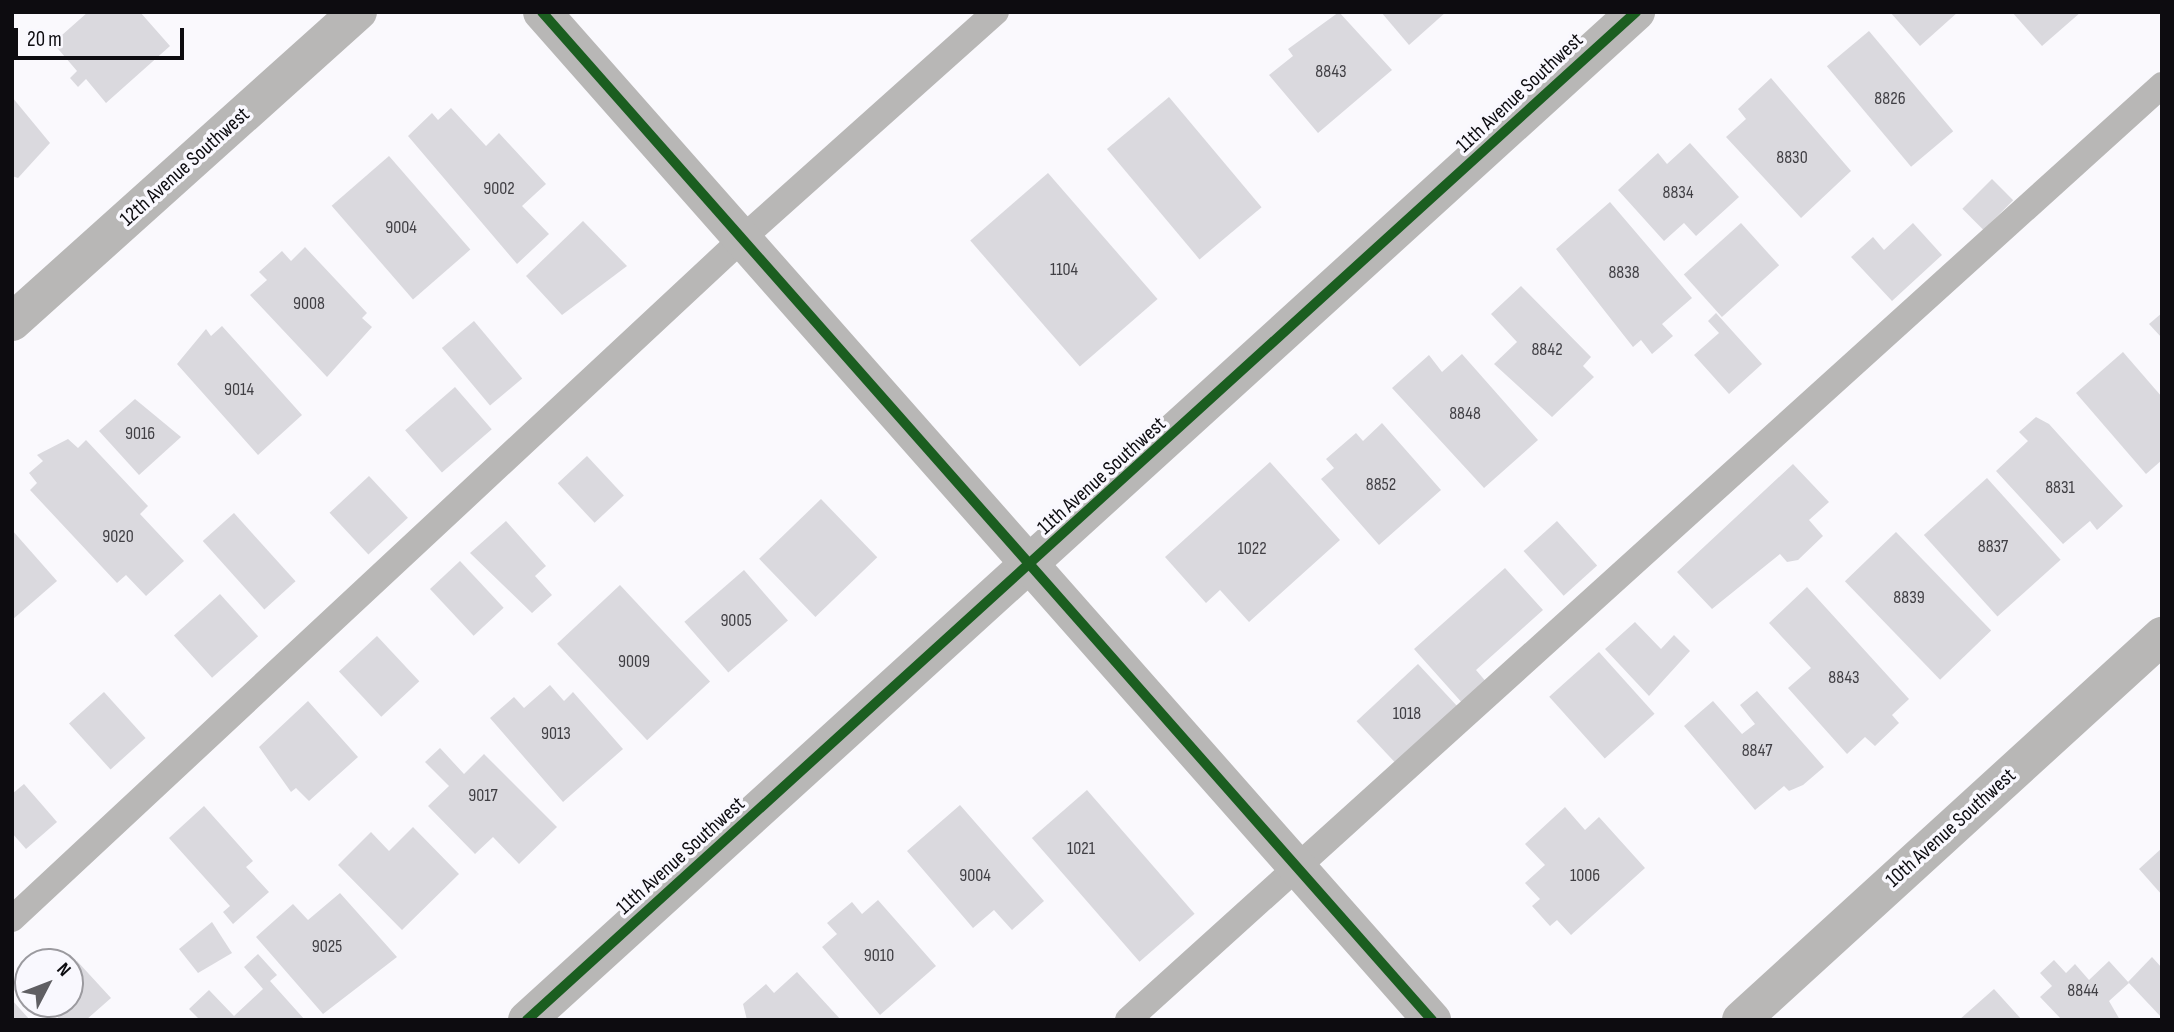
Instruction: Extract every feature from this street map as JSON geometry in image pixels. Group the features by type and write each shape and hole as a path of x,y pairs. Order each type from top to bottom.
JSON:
{"street":[{"name":"12th Avenue Southwest","path":"12,323 358,12"},
{"path":"542,12 744,237 1432,1020"},
{"name":"11th Avenue Southwest","path":"527,1020 1032,565 1636,12"},
{"name":"10th Avenue Southwest","path":"1741,1020 2162,636"}],"lane":[{"path":"12,919 744,237 996,12"},
{"path":"1128,1020 2162,85"}],"building":[{"path":"88,12 140,12 170,46 106,103 86,79 78,87 70,78 77,71 53,43"},
{"path":"1339,12 1392,70 1318,133 1269,75 1293,56 1288,49"},
{"path":"1381,12 1446,12 1409,45"},
{"path":"1890,12 1958,12 1920,46"},
{"path":"2012,12 2081,12 2042,46"},
{"path":"1869,31 1953,131 1911,167 1827,66"},
{"path":"1771,78 1851,171 1801,218 1726,137 1746,119 1738,109"},
{"path":"12,97 50,143 18,178 12,176"},
{"path":"1169,97 1262,207 1200,259 1107,149"},
{"path":"451,108 486,146 499,133 546,184 522,206 549,234 517,264 408,136 432,113 438,120"},
{"path":"1690,143 1739,197 1696,236 1684,223 1664,241 1618,190 1658,153 1667,164"},
{"path":"389,156 470,250 413,299 332,206"},
{"path":"1048,173 1158,299 1080,367 970,241"},
{"path":"1992,179 2013,200 1984,230 1962,209"},
{"path":"1610,202 1692,298 1662,324 1673,336 1652,354 1641,340 1633,347 1556,249"},
{"path":"583,221 627,266 562,315 526,276"},
{"path":"1741,223 1779,265 1722,317 1684,275"},
{"path":"1913,223 1942,255 1892,301 1851,257 1873,237 1884,250"},
{"path":"305,247 367,313 362,318 372,327 327,377 250,295 267,280 259,272 282,251 291,261"},
{"path":"1521,286 1591,357 1583,366 1594,377 1552,417 1494,364 1517,342 1491,314"},
{"path":"1716,313 1762,364 1729,394 1694,355 1719,333 1708,321"},
{"path":"2162,313 2162,338 2149,324"},
{"path":"474,321 522,378 490,405 442,348"},
{"path":"222,326 302,415 258,455 177,364 206,329 211,336"},
{"path":"2123,352 2162,397 2162,460 2146,474 2076,393"},
{"path":"1462,354 1538,440 1484,488 1392,388 1429,355 1442,372"},
{"path":"455,387 492,429 442,473 405,430"},
{"path":"135,399 181,437 139,475 99,431"},
{"path":"2036,417 2049,424 2123,506 2097,530 2090,521 2063,544 1996,471 2028,441 2019,432"},
{"path":"1382,423 1441,490 1379,545 1321,479 1334,468 1326,459 1356,433 1363,441"},
{"path":"68,439 78,448 86,440 148,506 140,514 184,561 146,596 126,575 117,583 30,490 37,483 29,473 43,461 37,455"},
{"path":"587,456 624,495 595,523 558,483"},
{"path":"1270,462 1340,540 1249,622 1220,590 1206,603 1165,557"},
{"path":"1793,464 1829,502 1809,520 1823,536 1798,560 1787,562 1780,554 1712,609 1677,572"},
{"path":"369,476 408,518 368,555 330,513"},
{"path":"1987,478 2061,560 1997,617 1924,535"},
{"path":"821,499 877,557 815,617 759,559"},
{"path":"234,513 296,581 264,609 203,541"},
{"path":"506,521 546,566 535,576 552,595 532,613 470,553"},
{"path":"1557,521 1597,566 1564,596 1524,551"},
{"path":"12,530 57,581 12,620"},
{"path":"1896,532 1991,631 1940,680 1845,581"},
{"path":"460,561 504,608 474,636 430,589"},
{"path":"1505,568 1543,610 1476,670 1488,684 1464,705 1414,649"},
{"path":"744,570 788,621 728,672 684,622"},
{"path":"620,585 710,682 647,740 557,644"},
{"path":"1807,587 1909,699 1892,715 1899,723 1875,746 1865,737 1847,754 1788,688 1811,668 1769,623"},
{"path":"220,594 258,636 212,678 174,635"},
{"path":"1635,622 1661,649 1674,635 1690,651 1649,696 1605,649"},
{"path":"377,636 419,681 381,717 339,671"},
{"path":"1599,652 1655,714 1605,759 1549,697"},
{"path":"1418,664 1459,708 1397,765 1357,721"},
{"path":"550,685 564,701 573,692 623,749 563,802 490,718 514,697 524,708"},
{"path":"1757,691 1824,767 1803,785 1789,791 1784,786 1755,810 1684,726 1713,701 1742,734 1755,724 1740,705"},
{"path":"104,692 145,738 111,770 69,723"},
{"path":"308,701 358,757 309,801 296,788 291,792 259,747"},
{"path":"440,748 464,774 484,754 557,827 519,864 493,837 475,854 428,806 449,786 425,762"},
{"path":"24,784 57,822 26,849 12,833 12,794"},
{"path":"1087,790 1195,914 1139,962 1032,838"},
{"path":"960,805 1044,901 1012,930 994,910 973,928 907,851"},
{"path":"204,806 253,861 246,867 269,892 233,924 223,912 230,906 169,838"},
{"path":"1565,807 1585,830 1599,817 1645,868 1571,935 1557,920 1550,926 1532,906 1540,899 1525,883 1545,865 1525,844"},
{"path":"413,827 459,874 402,930 338,865 371,832 389,851"},
{"path":"2162,848 2162,895 2139,869"},
{"path":"340,893 397,957 323,1014 256,937 293,904 308,920"},
{"path":"878,900 936,966 880,1015 822,947 837,934 827,923 852,902 862,914"},
{"path":"212,922 232,953 198,973 179,949"},
{"path":"258,954 277,975 270,981 305,1020 200,1020 189,1009 209,990 234,1016 263,989 244,967"},
{"path":"2152,957 2162,968 2162,1018 2128,982"},
{"path":"2054,960 2066,973 2075,964 2089,980 2109,961 2129,983 2109,1001 2120,1020 2062,1020 2040,997 2052,986 2040,973"},
{"path":"84,969 111,998 86,1020 58,1018 84,1018"},
{"path":"797,972 841,1020 747,1020 743,1004 766,984 774,993"},
{"path":"1994,989 2022,1020 1959,1020"},
{"path":"12,1000 14,1018 30,1020 12,1020"}],"cycle path":[{"path":"542,12 1432,1020"},
{"path":"527,1020 1636,12"}]}
